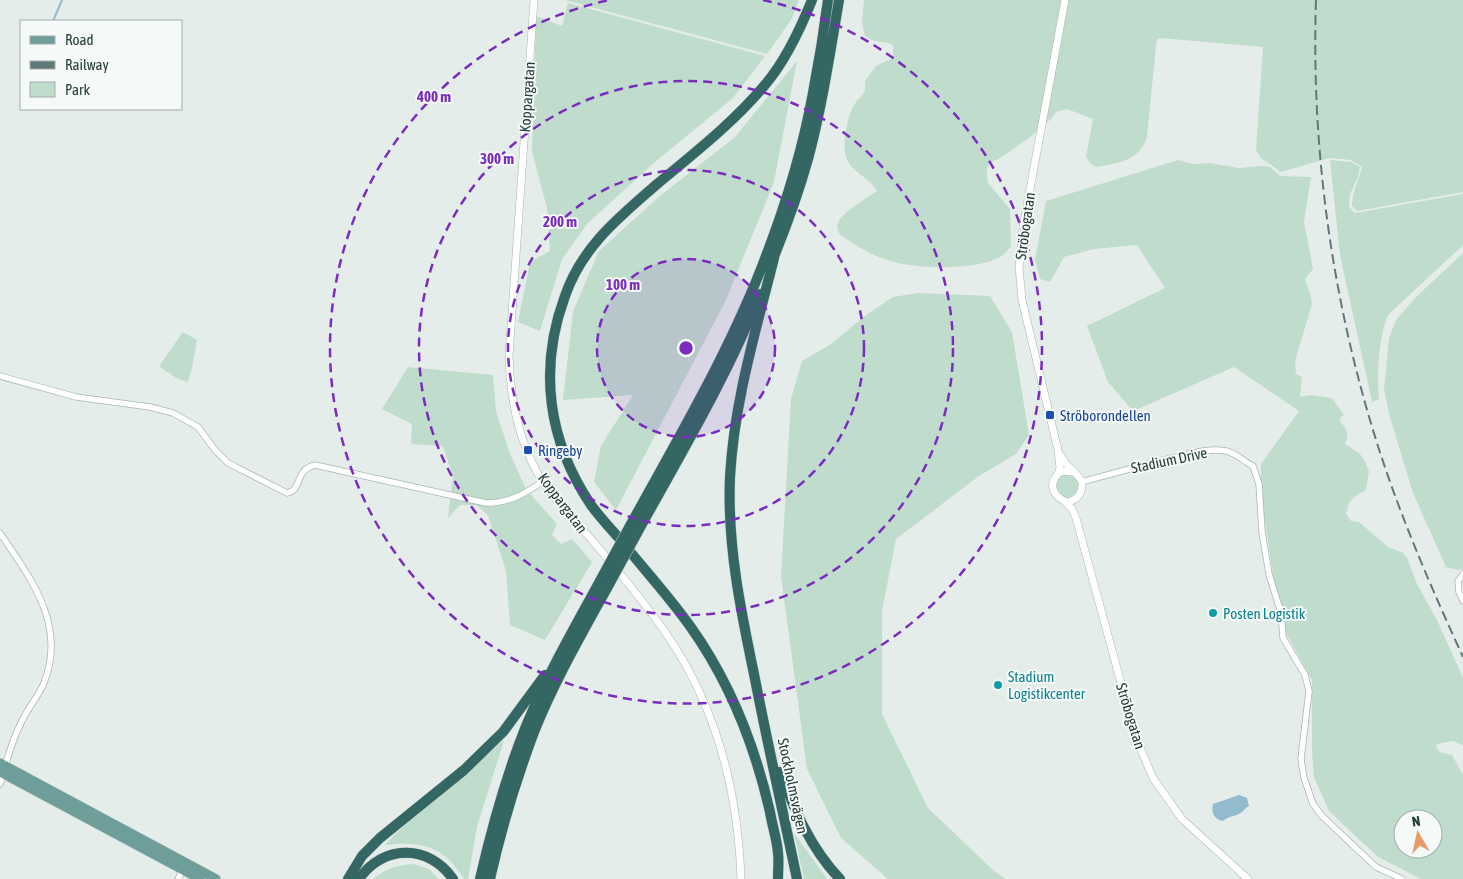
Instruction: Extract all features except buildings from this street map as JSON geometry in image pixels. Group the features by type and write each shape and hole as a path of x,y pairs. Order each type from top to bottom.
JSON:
{"highway":[{"path":"778,879 778,851 761,776 734,703 712,661 691,627 593,507 576,480 564,454 556,427 551,400 549,371 557,319 566,293 577,270 594,244 613,222 730,121 765,85 802,25 812,0"},
{"path":"633,529 718,363 766,257 785,202 808,116 828,0"},
{"path":"348,879 362,856 380,838 464,770 503,732 564,648 603,584 725,370 751,317 795,201 808,157 830,57 839,0"},
{"name":"Stockholmsvägen","path":"774,258 746,368 738,408 730,478 731,528 735,580 798,879"},
{"path":"490,879 513,792 535,731 603,584"},
{"path":"480,879 504,789 526,726 564,648"},
{"path":"768,743 801,823 817,850 840,879"},
{"name":"Stockholmsvägen","path":"778,851 784,879"},
{"path":"359,879 367,867 382,858 397,853 410,852 426,856 441,865 453,879"}],"main road":[{"path":"2,769 184,866 216,879"},
{"path":"184,866 200,879"}],"street":[{"name":"Koppargatan","path":"534,0 510,355 510,376 516,418 524,442 543,481 652,614 676,648 693,680 714,728 732,790 738,831 741,879"},
{"name":"Ströbogatan","path":"1058,474 1060,468 1058,450 1025,315 1019,267 1023,227 1064,0"},
{"path":"0,376 76,398 150,407 173,413 198,427 215,450 228,463 287,493 295,489 300,474 315,465 486,503 506,502 521,496 543,481"},
{"name":"Ströbogatan","path":"1058,450 1065,464 1072,472"},
{"name":"Stadium Drive","path":"1082,482 1186,454 1218,450 1228,451 1237,455 1253,466 1259,484 1260,511 1269,574 1281,613 1283,638 1302,667 1308,683 1309,691 1301,759 1308,794 1322,816 1376,868 1402,879"},
{"path":"1062,471 1072,472 1082,482 1082,489 1076,498 1068,502 1058,498 1052,490 1052,483 1062,471"},
{"name":"Ströbogatan","path":"1076,498 1076,518"},
{"name":"Ströbogatan","path":"1064,501 1072,509 1076,518 1136,738 1153,778 1182,819 1248,879"},
{"path":"0,533 37,591 48,618 52,645 44,684 22,721 2,769 0,784"},
{"path":"1463,574 1458,581 1459,592 1463,600"},
{"path":"178,879 184,866"}],"green space":[{"path":"565,0 799,0 791,20 767,54"},
{"path":"864,0 1463,0 1463,192 1357,211 1352,206 1352,201 1362,167 1351,160 1329,158 1281,172 1261,158 1256,150 1263,47 1160,38 1157,40 1156,45 1147,137 1139,151 1133,156 1127,160 1096,167 1086,157 1093,119 1067,109 1056,112 1038,131 1000,158 991,162 987,167 988,183 1010,209 1011,246 1003,255 989,262 976,265 944,267 928,267 887,260 857,246 840,235 837,228 840,219 844,215 877,191 848,162 845,152 846,132 849,117 855,103 865,90 865,81 876,66 893,58 893,45 865,36 862,23"},
{"path":"568,3 765,56 733,98 655,162 588,223 562,259 540,331 518,322 530,262 550,251 547,208 532,152 536,16 562,26"},
{"path":"797,61 774,182 726,300 616,510 594,482 601,446 633,395 563,400 573,311 599,251 661,195 735,137"},
{"path":"1178,160 1193,164 1210,163 1239,168 1270,167 1280,176 1311,177 1304,222 1313,269 1305,279 1312,304 1295,361 1296,374 1302,377 1300,397 1311,395 1332,398 1344,415 1341,417 1340,422 1347,432 1345,444 1360,454 1369,471 1366,490 1353,499 1349,504 1346,514 1351,521 1359,522 1388,547 1403,553 1407,558 1417,584 1438,622 1463,678 1463,745 1452,741 1437,744 1436,748 1440,752 1452,755 1463,775 1463,879 1421,879 1378,857 1329,811 1314,777 1312,680 1287,635 1276,592 1264,516 1261,483 1261,464 1299,411 1234,367 1133,411 1108,382 1087,326 1165,288 1137,245 1094,249 1064,257 1050,282 1040,279 1035,260 1046,201"},
{"path":"1330,160 1351,162 1360,167 1358,177 1350,194 1349,207 1355,213 1463,194 1463,245 1388,315 1382,335 1379,356 1379,399 1372,402 1340,255"},
{"path":"1463,253 1463,569 1457,570 1446,567 1413,493 1389,414 1384,389 1389,338 1396,320 1415,298"},
{"path":"918,293 990,296 1012,332 1029,435 1016,454 979,476 896,539 882,611 882,714 928,808 994,871 1006,879 888,879 841,838 807,769 781,576 791,399 802,361 831,344 866,315 893,297"},
{"path":"183,332 197,340 188,382 176,378 159,366"},
{"path":"408,367 493,375 496,411 510,454 526,489 557,524 552,535 561,544 572,539 592,562 545,640 510,625 506,571 488,515 476,505 460,505 448,518 453,477 443,446 411,444 412,424 382,409"},
{"path":"1067,474 1075,478 1079,486 1075,494 1067,498 1059,494 1055,486 1059,478"},
{"path":"504,740 477,827 468,879 464,879 448,859 431,848 410,844 385,845 396,833"},
{"path":"794,833 825,876 828,879 804,879"},
{"path":"414,864 429,869 439,879 373,879 392,868"}],"water":[{"path":"1239,795 1247,798 1249,806 1239,814 1223,821 1215,817 1212,810 1213,804"}],"waterway":[{"path":"53,20 62,0"}],"railway":[{"path":"1316,0 1315,56 1321,168 1337,280 1348,335 1361,389 1396,497 1428,578 1463,657"}],"place":[{"name":"Ströborondellen","path":"1050,415"},
{"name":"Ringeby","path":"528,450"},
{"name":"Posten Logistik","path":"1213,613"},
{"name":"Stadium Logistikcenter","path":"998,685"}]}
